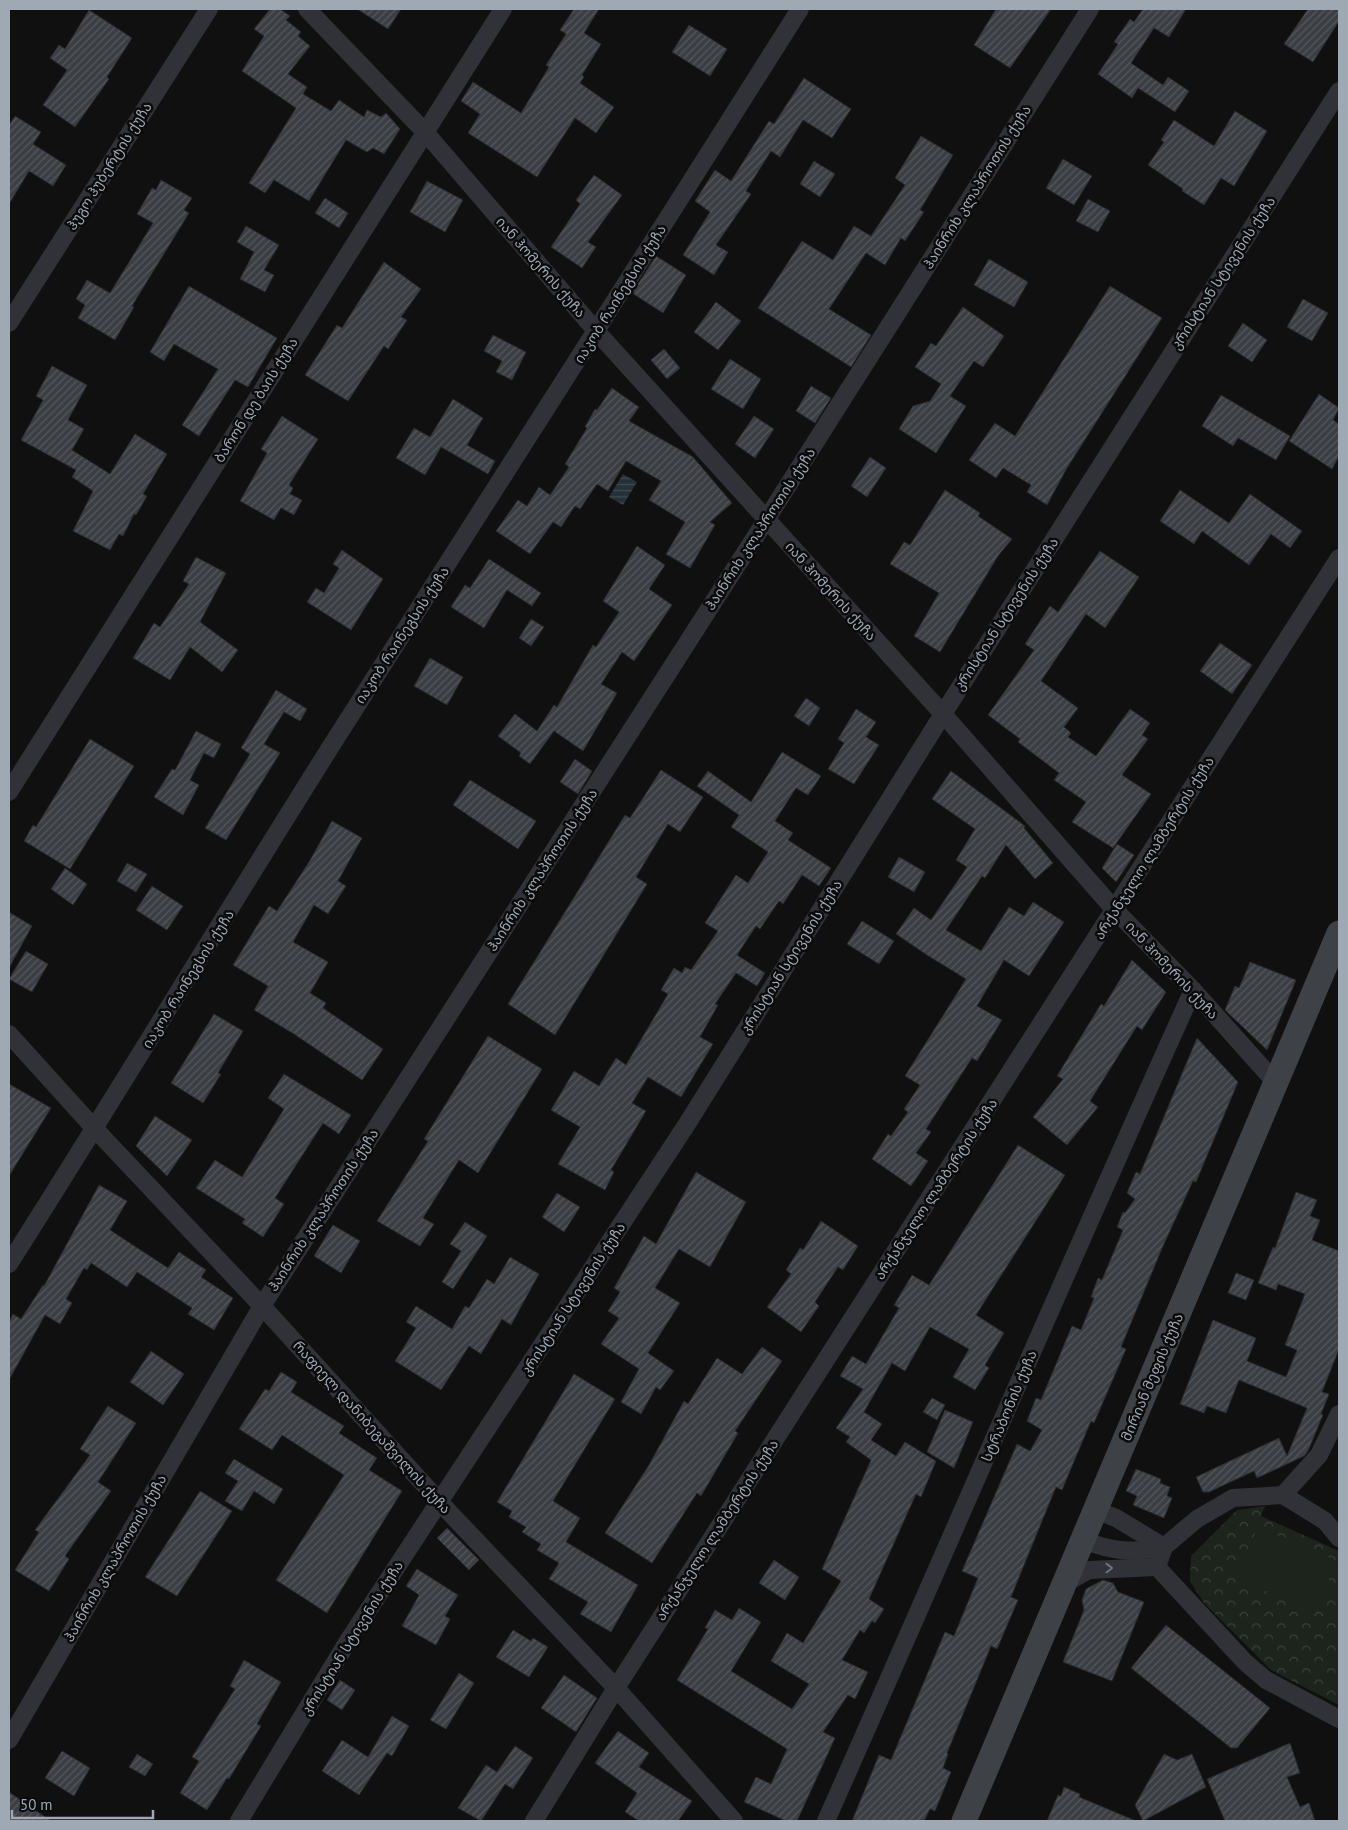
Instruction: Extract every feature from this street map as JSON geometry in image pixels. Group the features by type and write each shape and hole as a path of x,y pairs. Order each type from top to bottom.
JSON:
{"street":[{"name":"ჰუგო ჰუბერტის ქუჩა","path":"9,323 209,9"},
{"name":"იან ჰომერის ქუჩა","path":"307,9 425,132 596,332 942,714 1114,910 1192,990 1276,1083"},
{"name":"ბარონ დე ბაის ქუჩა","path":"9,792 503,9"},
{"name":"იაკობ რაინეგსის ქუჩა","path":"9,1264 95,1129 339,734 800,9"},
{"name":"ჰაინრიხ კლაპროთის ქუჩა","path":"9,1740 262,1306 766,520 1090,9"},
{"name":"კრისტიან სტივენის ქუჩა","path":"239,1821 348,1641 688,1124 942,714 1339,91"},
{"name":"არქანჯელო ლამბერტის ქუჩა","path":"534,1821 616,1688 1339,558"},
{"name":"მირიან მეფის ქუჩა","path":"964,1821 1339,933"},
{"name":"სტრაბონის ქუჩა","path":"826,1821 1001,1428 1068,1265 1192,990"},
{"name":"რაფიელ დანიბეგაშვილის ქუჩა","path":"9,1034 441,1502 616,1688 734,1821"},
{"path":"1283,1495 1319,1455 1339,1414"},
{"path":"1083,1540 1104,1548 1136,1552 1164,1547 1197,1519 1233,1498 1283,1495 1325,1521 1339,1538"},
{"path":"1096,1510 1116,1518 1164,1547"},
{"path":"1164,1547 1157,1567 1162,1576 1185,1595 1245,1662 1266,1680 1339,1718"},
{"path":"1065,1583 1089,1570 1157,1567"}],"green space":[{"path":"1265,1506 1261,1516 1339,1551 1339,1705 1271,1670 1204,1603 1190,1581 1191,1556 1237,1510"},
{"path":"1258,1527 1337,1561 1315,1612 1236,1578"}],"shaded area":[{"path":"623,474 637,482 623,505 609,497"}],"building":[{"path":"270,9 280,9 290,16 286,20 301,32 298,36 310,46 288,74 307,87 303,94 331,111 339,100 364,117 367,110 381,117 386,113 400,129 384,154 373,148 367,152 346,140 309,201 274,180 265,193 249,183 296,108 242,71 264,36 254,29"},
{"path":"357,9 401,9 388,29"},
{"path":"574,9 599,9 584,33 601,44 582,75 584,77 580,83 614,107 596,133 575,118 537,177 468,133 480,114 461,101 473,82 521,113 549,67 546,65 566,34 560,30"},
{"path":"996,9 1051,9 1010,68 974,45"},
{"path":"1143,9 1186,9 1169,37 1154,28 1131,63 1163,85 1168,77 1189,91 1175,112 1138,88 1132,98 1098,74 1118,44 1114,42 1130,19 1134,22"},
{"path":"1308,9 1339,9 1339,21 1313,62 1284,44"},
{"path":"89,10 132,38 107,77 109,79 75,127 43,105 67,70 50,58 59,45 65,49"},
{"path":"689,25 727,49 710,76 672,52"},
{"path":"804,78 851,109 832,138 803,120 780,157 771,151 746,191 751,194 716,245 728,252 714,275 683,255 710,212 695,201 715,170 731,181 769,121 774,124"},
{"path":"1235,111 1267,131 1234,186 1221,178 1204,205 1148,165 1164,142 1161,140 1174,120 1214,146"},
{"path":"15,116 41,132 33,144 66,165 53,186 29,171 9,204 9,125"},
{"path":"921,136 953,155 920,210 924,212 905,241 901,238 885,265 866,253 829,309 871,335 851,367 758,308 802,241 833,260 854,226 871,236 905,185 895,178"},
{"path":"1063,159 1092,176 1074,205 1046,188"},
{"path":"814,161 835,174 820,197 800,184"},
{"path":"594,175 622,195 588,242 596,247 582,268 551,247 580,204 576,200"},
{"path":"161,180 192,198 184,210 189,213 132,306 134,307 115,340 78,318 85,305 76,299 87,280 110,293 153,223 137,214 152,188 156,190"},
{"path":"427,181 463,200 445,232 410,212"},
{"path":"325,198 348,213 339,228 315,213"},
{"path":"1088,199 1110,211 1098,232 1076,221"},
{"path":"246,226 279,245 264,270 274,275 265,292 240,279 254,252 237,242"},
{"path":"656,256 686,275 663,313 632,293"},
{"path":"989,259 1028,282 1014,307 974,285"},
{"path":"384,262 421,289 401,317 407,320 388,349 384,346 348,401 305,375 337,325 342,328"},
{"path":"189,286 277,338 248,387 235,380 199,436 182,425 218,369 174,344 164,361 150,352"},
{"path":"1110,286 1162,318 1067,468 1047,505 1027,492 1031,485 1003,468 996,478 969,460 995,423 1015,436"},
{"path":"1303,299 1328,313 1312,341 1287,327"},
{"path":"716,302 741,321 718,350 694,332"},
{"path":"963,307 1004,336 983,367 974,361 950,396 966,406 936,453 899,429 913,406 930,401 941,384 915,367 931,343 936,346"},
{"path":"1243,323 1267,340 1252,362 1228,346"},
{"path":"493,335 526,352 512,380 496,372 502,361 484,351"},
{"path":"664,349 680,368 667,379 651,360"},
{"path":"730,359 761,379 743,409 711,389"},
{"path":"52,366 87,385 68,420 84,429 72,450 110,474 135,434 167,454 143,494 147,496 136,515 134,514 123,536 119,534 110,550 73,531 93,491 72,477 76,470 21,440 43,400 36,396"},
{"path":"811,386 831,398 815,423 796,411"},
{"path":"612,388 639,407 629,421 693,457 732,503 710,522 715,525 690,568 666,554 685,522 649,500 661,481 626,461 608,491 597,484 580,509 575,506 561,527 553,522 530,554 496,531 518,500 527,506 539,487 550,495 569,467 565,464 587,428 585,427 595,409 597,410"},
{"path":"1319,394 1339,408 1333,420 1339,424 1339,456 1332,469 1289,441"},
{"path":"1221,395 1290,436 1276,460 1238,438 1233,446 1202,426"},
{"path":"453,399 483,418 467,445 495,461 488,474 441,447 425,475 396,458 414,428 430,437"},
{"path":"282,416 318,439 289,485 293,488 290,494 302,500 294,515 281,508 274,520 240,501 267,453 261,449"},
{"path":"754,416 774,429 755,458 735,444"},
{"path":"870,457 886,468 867,497 851,486"},
{"path":"945,490 980,513 978,516 1012,539 998,556 940,652 914,636 939,593 890,564 904,542 910,545"},
{"path":"1180,490 1229,523 1250,494 1302,531 1290,548 1271,534 1249,565 1202,531 1194,544 1160,521"},
{"path":"637,546 665,565 649,589 672,605 634,661 622,652 601,684 617,693 583,751 554,731 530,764 519,756 521,753 498,736 515,714 537,731 554,705 557,707 593,645 596,647 619,612 603,601"},
{"path":"342,550 383,579 351,630 307,602 316,588 324,593 339,568 333,564"},
{"path":"1100,551 1139,577 1105,628 1086,614 1041,681 1078,708 1064,727 1071,733 1068,737 1096,756 1130,709 1150,723 1142,735 1148,739 1122,775 1151,794 1113,848 1072,822 1086,802 1054,780 1059,773 1018,742 1020,739 988,715 1034,650 1025,644 1050,606 1058,612"},
{"path":"196,557 226,573 200,622 238,650 222,672 190,647 170,680 133,658 154,623 160,627 189,584 183,581"},
{"path":"489,559 541,593 532,606 507,590 484,628 451,607 465,585 470,588"},
{"path":"531,619 544,627 531,646 519,638"},
{"path":"1220,643 1252,665 1232,694 1200,671"},
{"path":"430,658 463,677 447,705 414,686"},
{"path":"276,690 307,709 300,721 284,712 264,744 280,753 226,840 205,828 250,754 241,748"},
{"path":"806,698 820,708 809,726 794,716"},
{"path":"856,709 876,722 866,737 879,745 854,784 828,769 844,743 838,739"},
{"path":"196,731 221,744 214,758 204,753 190,780 199,785 183,815 154,797 172,769 175,770"},
{"path":"90,739 134,766 70,869 24,841 33,825 36,827"},
{"path":"782,752 821,776 808,795 796,788 775,821 793,833 788,840 831,868 819,886 802,875 783,904 779,901 760,929 756,926 737,955 765,973 757,986 736,973 715,1004 718,1005 700,1037 713,1044 681,1097 648,1077 632,1103 646,1111 611,1170 614,1172 605,1190 558,1164 580,1127 551,1110 574,1071 599,1086 616,1058 626,1065 668,994 661,990 674,968 682,973 685,967 691,970 718,931 705,923 736,875 748,883 768,852 731,827 739,815 697,786 708,771 751,802"},
{"path":"575,759 592,771 578,794 560,782"},
{"path":"661,770 703,797 680,832 668,824 636,877 647,884 555,1035 508,1004 625,815 630,818"},
{"path":"951,771 1025,826 1024,828 1053,863 1035,879 1006,845 985,878 982,876 946,930 981,951 1009,907 1024,916 1033,902 1064,922 1029,976 1004,960 977,1006 1002,1020 977,1061 972,1058 926,1129 931,1132 916,1153 928,1161 911,1186 872,1159 888,1134 891,1136 908,1112 904,1109 920,1085 905,1076 966,979 896,934 914,908 931,920 967,867 956,860 975,829 932,799"},
{"path":"470,780 536,821 518,849 453,805"},
{"path":"332,821 362,838 338,881 346,886 328,914 314,905 293,942 328,962 310,993 326,1003 323,1008 383,1049 362,1080 294,1034 254,1010 268,986 233,965 269,906 277,911 309,862"},
{"path":"1117,844 1134,855 1116,882 1102,868"},
{"path":"899,857 925,872 914,892 888,877"},
{"path":"127,863 147,874 136,892 117,881"},
{"path":"65,868 87,884 73,905 51,889"},
{"path":"152,886 183,906 167,930 136,910"},
{"path":"9,912 32,926 9,968"},
{"path":"862,921 894,941 879,964 847,944"},
{"path":"26,951 48,964 32,992 9,979"},
{"path":"1132,960 1166,992 1142,1030 1137,1026 1090,1101 1098,1107 1067,1145 1033,1117 1063,1079 1057,1076 1101,1004 1104,1006"},
{"path":"1250,962 1296,980 1267,1050 1225,1010 1235,986 1239,988"},
{"path":"214,1014 243,1031 218,1073 221,1074 203,1103 171,1083"},
{"path":"488,1036 542,1069 478,1173 459,1160 423,1218 434,1224 420,1246 377,1221 428,1141 424,1139"},
{"path":"1197,1038 1238,1082 1196,1182 1193,1181 1163,1246 1121,1347 1126,1349 1094,1423 1091,1421 1062,1490 1056,1487 1011,1597 1018,1600 997,1649 991,1646 947,1753 943,1768 951,1772 935,1811 930,1809 924,1821 852,1821 879,1755 891,1760 945,1632 954,1636 978,1578 962,1571 1017,1444 1030,1451 1042,1430 1027,1421 1036,1398 1041,1400 1072,1326 1081,1330 1094,1298 1091,1297 1098,1278 1102,1280 1123,1230 1117,1227 1123,1212 1125,1213 1135,1199 1127,1193 1136,1172 1140,1174"},
{"path":"284,1074 351,1115 339,1134 323,1123 275,1198 284,1204 263,1237 242,1223 245,1219 196,1188 215,1160 242,1177 284,1109 268,1098"},
{"path":"9,1084 51,1108 9,1176"},
{"path":"155,1116 192,1140 167,1176 136,1146"},
{"path":"1018,1145 1065,1175 976,1315 1004,1333 985,1365 989,1368 975,1390 953,1377 969,1349 930,1327 905,1371 892,1363 864,1412 882,1424 871,1440 896,1456 905,1442 936,1461 921,1497 916,1494 869,1599 884,1609 875,1623 872,1621 864,1633 860,1630 842,1660 868,1672 855,1699 848,1695 823,1732 835,1738 797,1821 786,1821 744,1802 756,1777 771,1784 787,1749 677,1680 708,1629 705,1628 715,1610 732,1620 739,1608 761,1622 731,1671 792,1709 809,1684 771,1661 787,1633 803,1643 841,1581 822,1569 871,1460 846,1442 850,1437 836,1428 863,1389 840,1376 852,1356 866,1364 899,1308 894,1305 912,1275 929,1285"},
{"path":"696,1172 746,1202 710,1267 679,1249 655,1288 680,1303 648,1353 674,1371 660,1390 656,1387 641,1414 621,1402 639,1369 601,1344 619,1318 608,1311 620,1292 614,1288 644,1236 656,1244"},
{"path":"99,1185 127,1201 110,1230 168,1268 179,1252 206,1270 201,1277 233,1298 214,1330 188,1314 192,1308 137,1272 127,1287 91,1263 87,1270 84,1268 66,1299 72,1303 60,1324 45,1315 9,1380 9,1322 13,1314 21,1319 44,1286"},
{"path":"1296,1192 1317,1200 1310,1216 1320,1220 1312,1240 1339,1251 1339,1349 1322,1392 1329,1394 1321,1414 1323,1415 1308,1451 1304,1456 1257,1478 1254,1471 1209,1492 1203,1492 1196,1477 1279,1438 1287,1456 1307,1408 1239,1380 1226,1413 1207,1406 1204,1413 1180,1404 1213,1320 1256,1338 1247,1361 1286,1377 1297,1350 1285,1345 1305,1294 1278,1284 1276,1290 1258,1283 1273,1247 1275,1248"},
{"path":"557,1193 580,1207 564,1232 542,1217"},
{"path":"821,1221 858,1246 843,1270 838,1267 815,1302 819,1306 801,1332 767,1307 791,1274 786,1270 800,1248 803,1250"},
{"path":"465,1222 487,1236 453,1289 442,1282 461,1251 450,1244"},
{"path":"333,1225 360,1241 341,1273 314,1256"},
{"path":"510,1257 539,1274 511,1325 502,1319 481,1354 469,1346 441,1390 395,1361 416,1328 406,1322 416,1306 452,1329 465,1306 469,1308 487,1279 494,1284"},
{"path":"1236,1273 1254,1280 1246,1300 1228,1293"},
{"path":"762,1347 782,1361 735,1431 738,1433 701,1496 697,1493 652,1563 605,1533 649,1465 684,1401 688,1404 717,1358 742,1374"},
{"path":"151,1351 184,1374 163,1405 130,1382"},
{"path":"281,1372 297,1382 291,1392 344,1426 339,1433 377,1458 369,1470 402,1491 327,1613 276,1580 344,1475 282,1435 272,1450 239,1429 265,1389 269,1391"},
{"path":"574,1374 615,1399 553,1501 580,1518 566,1542 638,1585 611,1632 580,1614 588,1602 549,1579 559,1563 537,1550 541,1544 522,1532 526,1527 509,1517 512,1511 497,1502"},
{"path":"932,1398 945,1405 937,1420 923,1412"},
{"path":"108,1406 136,1423 98,1482 111,1491 65,1556 69,1559 49,1591 15,1570 39,1532 35,1530 90,1455 80,1449"},
{"path":"945,1410 973,1422 954,1468 927,1452"},
{"path":"234,1459 283,1489 274,1504 254,1491 242,1511 225,1501 238,1481 225,1473"},
{"path":"1136,1469 1161,1479 1160,1483 1170,1487 1167,1496 1172,1498 1164,1518 1133,1505 1137,1496 1126,1491"},
{"path":"200,1491 232,1511 177,1596 145,1577"},
{"path":"447,1528 479,1560 469,1570 437,1538"},
{"path":"774,1560 799,1577 785,1600 759,1583"},
{"path":"417,1569 458,1595 445,1616 450,1619 436,1645 402,1626 419,1595 406,1586"},
{"path":"1103,1580 1113,1583 1118,1592 1144,1602 1112,1681 1063,1662 1084,1610 1082,1600 1086,1589"},
{"path":"1166,1625 1270,1708 1237,1748 1231,1748 1131,1668"},
{"path":"513,1630 531,1641 533,1638 548,1647 529,1677 496,1657"},
{"path":"244,1660 281,1682 257,1724 261,1726 229,1779 227,1778 207,1810 180,1793 199,1761 192,1757 235,1689 230,1686"},
{"path":"459,1673 474,1683 446,1729 430,1720"},
{"path":"564,1675 597,1698 576,1732 541,1708"},
{"path":"340,1680 355,1690 342,1710 327,1700"},
{"path":"392,1716 409,1726 392,1756 387,1753 359,1795 322,1771 342,1740 368,1757"},
{"path":"618,1731 649,1753 639,1767 692,1801 678,1821 639,1821 625,1812 637,1793 595,1763"},
{"path":"1290,1743 1300,1773 1287,1777 1300,1807 1309,1803 1315,1821 1225,1821 1207,1779"},
{"path":"515,1746 533,1758 513,1789 505,1784 481,1821 458,1808 486,1765 497,1772"},
{"path":"62,1751 90,1768 74,1796 45,1778"},
{"path":"137,1754 153,1764 145,1776 129,1767"},
{"path":"1164,1754 1177,1760 1192,1754 1206,1787 1143,1821 1135,1805"},
{"path":"1064,1787 1080,1794 1079,1797 1136,1821 1047,1821 1058,1795 1061,1796"},
{"path":"9,1792 29,1806 51,1821 9,1821"}]}
